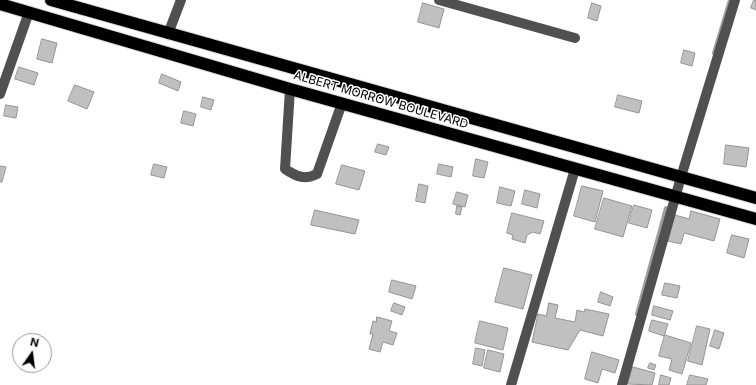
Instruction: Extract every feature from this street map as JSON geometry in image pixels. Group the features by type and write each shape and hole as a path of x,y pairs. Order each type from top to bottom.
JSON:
{"highway":[{"name":"ALBERT MORROW BOULEVARD","path":"51,0 756,198"},
{"name":"ALBERT MORROW BOULEVARD","path":"0,4 290,89 674,198 756,219"}],"street":[{"path":"168,34 181,0"},
{"path":"439,0 574,38"},
{"path":"622,385 674,198 735,0"},
{"path":"0,94 29,12"},
{"path":"290,89 285,169 295,176 308,178 318,174 342,103"},
{"path":"511,385 575,169"}],"building":[{"path":"754,0 756,0 756,10 751,8"},
{"path":"423,3 444,9 439,28 418,22"},
{"path":"592,3 601,6 597,21 588,18"},
{"path":"42,39 57,43 52,63 37,59"},
{"path":"684,50 695,53 692,66 681,63"},
{"path":"19,67 38,73 34,85 15,79"},
{"path":"162,74 181,82 178,91 159,83"},
{"path":"75,85 94,92 87,109 68,101"},
{"path":"618,95 642,101 639,113 615,107"},
{"path":"203,97 214,100 211,110 201,107"},
{"path":"6,105 18,107 16,118 4,116"},
{"path":"184,111 196,114 193,126 181,123"},
{"path":"378,144 389,147 386,155 375,152"},
{"path":"726,145 749,148 746,167 724,164"},
{"path":"476,159 488,162 484,178 473,176"},
{"path":"154,164 167,167 164,178 151,175"},
{"path":"439,164 453,167 451,177 437,174"},
{"path":"342,165 365,171 359,190 336,184"},
{"path":"0,166 6,167 2,182 0,182"},
{"path":"419,184 428,186 425,203 416,201"},
{"path":"582,186 603,191 595,222 574,216"},
{"path":"500,187 515,191 511,206 497,203"},
{"path":"525,190 540,194 537,208 522,204"},
{"path":"457,192 468,195 465,207 453,204"},
{"path":"604,198 632,206 623,237 595,229"},
{"path":"634,205 652,210 647,228 629,223"},
{"path":"457,206 462,207 460,215 456,214"},
{"path":"315,210 359,220 355,234 311,225"},
{"path":"691,211 720,219 714,241 684,233 681,244 668,241 675,215 689,219"},
{"path":"512,213 544,221 540,234 533,232 527,235 525,243 512,239 513,235 507,233"},
{"path":"732,235 749,239 744,258 727,253"},
{"path":"504,268 532,275 523,309 495,302"},
{"path":"392,280 416,286 412,299 389,292"},
{"path":"665,283 680,286 677,298 662,295"},
{"path":"601,292 613,297 610,306 598,302"},
{"path":"394,303 405,307 402,315 391,311"},
{"path":"549,303 558,305 555,318 575,322 577,310 584,312 585,309 609,314 603,336 580,330 568,350 532,342 538,314 546,316"},
{"path":"654,306 673,311 670,320 652,315"},
{"path":"377,317 392,321 389,331 397,333 393,345 383,342 380,352 369,349 373,334 370,334 373,321 376,322"},
{"path":"652,320 668,324 664,336 649,331"},
{"path":"480,321 508,328 503,350 475,343"},
{"path":"697,326 710,329 702,365 688,361"},
{"path":"715,330 724,333 719,349 710,346"},
{"path":"665,335 691,343 682,374 669,370 672,359 659,356"},
{"path":"476,348 485,350 482,366 473,364"},
{"path":"488,350 504,354 500,372 484,368"},
{"path":"592,352 619,360 615,373 602,369 598,383 585,379"},
{"path":"650,363 656,365 654,370 648,368"},
{"path":"633,367 655,373 652,385 628,384"},
{"path":"661,375 671,378 669,385 659,385"},
{"path":"690,375 708,379 706,385 687,385"}],"waterway":[{"path":"714,53 730,0"},
{"path":"637,314 666,208"}]}
